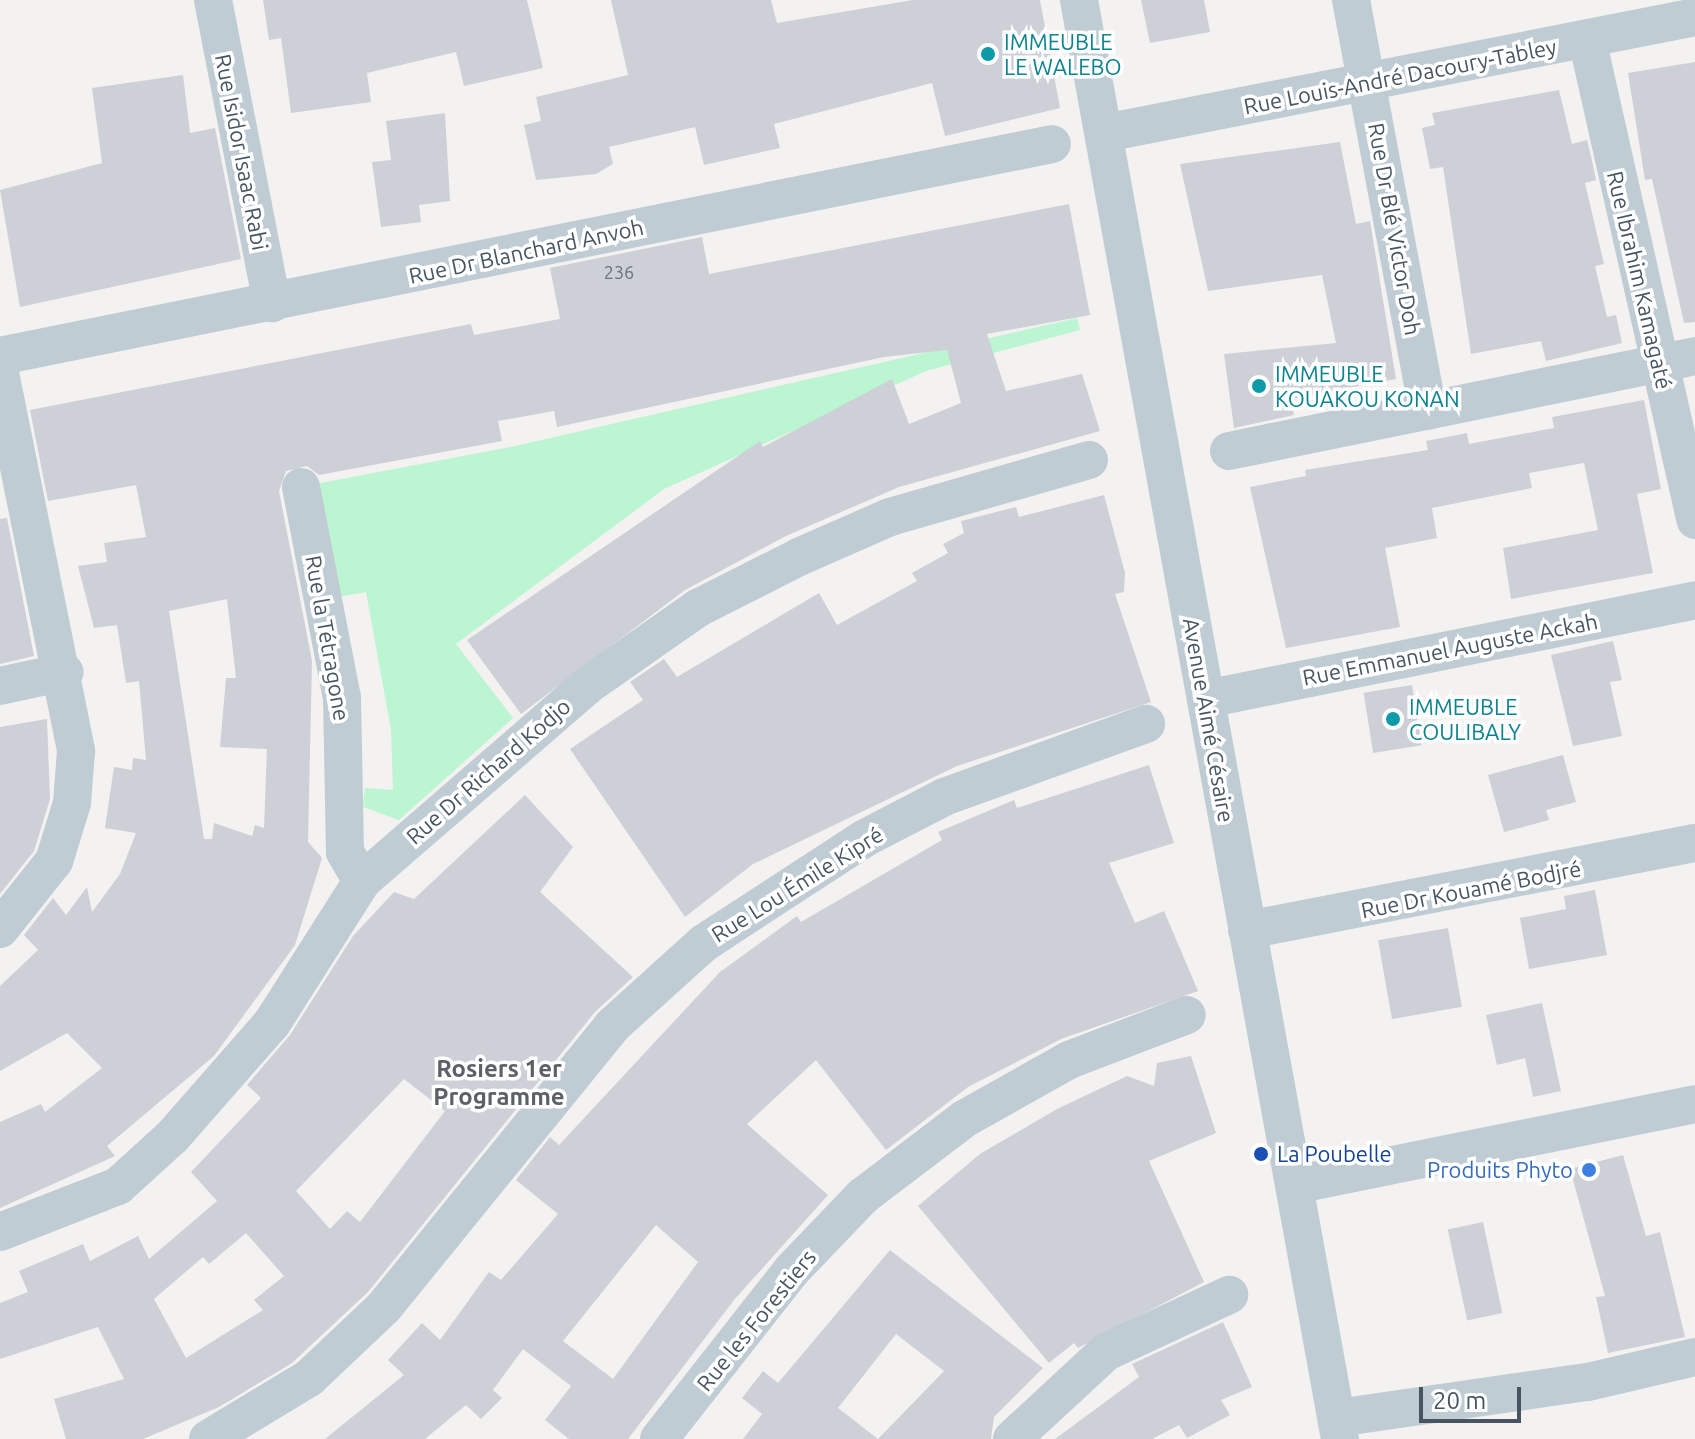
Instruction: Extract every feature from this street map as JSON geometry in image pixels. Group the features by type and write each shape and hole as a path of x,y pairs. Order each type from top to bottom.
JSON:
{"street":[{"name":"Rue Isidor Isaac Rabi","path":"213,0 272,303"},
{"name":"Avenue Aimé Césaire","path":"1079,0 1338,1428"},
{"name":"Rue Dr Blé Victor Doh","path":"1351,0 1428,411"},
{"name":"Rue Louis-André Dacoury-Tabley","path":"1105,133 1695,17"},
{"name":"Rue Ibrahim Kamagaté","path":"1587,39 1695,520"},
{"name":"Rue Dr Blanchard Anvoh","path":"0,356 1052,144"},
{"path":"1229,451 1695,356"},
{"path":"0,373 65,672 76,751 72,803 54,861 0,929"},
{"name":"Rue Dr Richard Kodjo","path":"0,1232 118,1186 173,1136 272,1023 362,881 588,685 698,608 890,517 1089,460"},
{"name":"Rue la Tétragone","path":"301,487 342,697 345,852 362,881"},
{"name":"Rue Emmanuel Auguste Ackah","path":"1206,699 1695,600"},
{"path":"0,686 65,672"},
{"name":"Rue Lou Émile Kipré","path":"208,1439 309,1378 384,1307 612,1026 704,943 829,860 944,797 1146,724"},
{"name":"Rue Dr Kouamé Bodjré","path":"1247,930 1695,843"},
{"name":"Rue les Forestiers","path":"659,1439 792,1270 863,1196 964,1119 1069,1060 1187,1015"},
{"path":"1294,1185 1695,1104"},
{"path":"1012,1439 1106,1352 1229,1295"},
{"path":"1338,1428 1588,1382 1695,1357"}],"green space":[{"path":"1077,318 1080,330 926,371 664,489 456,644 513,718 399,820 363,807 365,788 393,790 391,730 366,592 326,599 305,486 515,446"}],"building":[{"path":"263,0 527,0 543,68 464,86 456,52 367,73 371,102 291,113 281,38 269,40"},
{"path":"611,0 771,0 777,23 913,0 1040,0 1060,108 945,136 932,83 774,124 780,148 704,165 695,127 609,147 613,164 596,174 536,180 524,125 541,121 536,97 628,75"},
{"path":"1141,0 1204,0 1210,32 1150,43"},
{"path":"1695,62 1695,322 1684,323 1652,179 1645,180 1628,73"},
{"path":"183,75 190,133 215,128 241,259 20,307 0,190 102,163 92,88"},
{"path":"1559,90 1572,144 1587,140 1591,156 1596,180 1585,183 1604,264 1595,266 1607,317 1616,315 1622,343 1546,361 1541,341 1471,354 1443,167 1430,169 1422,128 1435,125 1432,113"},
{"path":"445,113 450,201 419,205 421,222 381,227 372,162 391,160 386,121"},
{"path":"1340,142 1356,224 1370,221 1396,379 1291,399 1294,415 1234,428 1224,354 1336,343 1322,275 1208,291 1180,164"},
{"path":"1069,204 1090,315 987,334 1006,391 1082,374 1100,431 899,487 786,536 685,590 521,714 467,640 760,441 763,447 892,379 909,424 961,403 947,350 884,357 557,427 554,411 498,421 502,441 319,475 307,466 286,471 279,491 312,661 308,842 322,858 295,945 214,1056 107,1146 115,1156 0,1208 0,1122 41,1104 45,1112 102,1068 67,1033 0,1071 0,986 38,950 24,935 53,898 66,915 87,887 92,912 120,874 136,833 105,828 114,767 132,770 133,758 146,760 139,681 126,683 117,625 94,628 78,566 107,562 104,543 146,537 136,485 48,501 30,410 471,324 474,335 560,319 550,268 702,237 709,274","holes":["227,599 236,678 226,678 220,747 267,749 264,828 255,825 252,836 214,823 212,839 204,839 169,611"]},
{"path":"1644,400 1661,489 1637,494 1653,573 1511,599 1503,548 1598,530 1584,463 1529,473 1532,488 1432,508 1437,538 1385,548 1400,627 1286,648 1250,487 1306,476 1305,470 1428,450 1426,441 1467,433 1469,444 1554,428 1552,417"},
{"path":"1104,495 1125,573 1124,592 1115,594 1151,702 957,766 753,864 685,917 570,749 643,700 630,682 664,659 677,677 819,593 837,625 917,581 912,573 948,553 943,544 964,533 961,521 1016,507 1019,517"},
{"path":"7,518 34,656 0,664 0,519"},
{"path":"1613,641 1622,680 1610,682 1622,736 1573,746 1551,655"},
{"name":"IMMEUBLE COULIBALY","path":"1412,685 1422,745 1373,753 1364,693"},
{"path":"47,719 50,799 34,851 0,894 0,727"},
{"path":"1563,755 1576,802 1546,810 1549,820 1504,832 1488,775"},
{"path":"1149,765 1174,843 1109,863 1135,923 1164,911 1198,991 1061,1039 968,1087 886,1150 816,1060 747,1124 828,1195 734,1300 628,1439 569,1439 545,1420 571,1386 523,1349 493,1390 502,1398 481,1419 466,1405 425,1439 325,1439 404,1375 388,1360 422,1323 440,1340 489,1272 501,1280 558,1214 516,1180 550,1137 559,1145 720,972 797,916 801,922 942,840 938,832 1014,800 1017,808","holes":["656,1225 698,1262 613,1379 563,1341"]},
{"path":"525,795 573,847 540,892 633,977 595,1012 368,1292 292,1363 219,1407 143,1439 66,1439 54,1399 124,1379 98,1327 0,1359 0,1303 28,1292 19,1271 83,1244 90,1261 138,1236 149,1259 217,1201 191,1172 261,1098 247,1085 290,1035 353,936 394,892 414,899","holes":["404,1079 445,1111 360,1222 347,1211 330,1229 296,1191","246,1233 284,1276 254,1300 263,1310 186,1358 154,1299 203,1257 209,1264"]},
{"path":"1595,890 1607,955 1529,969 1520,918 1566,909 1564,896"},
{"path":"1448,928 1462,1007 1392,1019 1378,940"},
{"path":"1542,1003 1561,1091 1533,1097 1525,1058 1497,1065 1486,1015"},
{"path":"1191,1056 1216,1133 1149,1161 1204,1282 1078,1348 1074,1343 1049,1363 918,1206 980,1154 1057,1109 1127,1076 1154,1086 1157,1063"},
{"path":"1623,1155 1646,1236 1660,1232 1685,1337 1608,1353 1596,1297 1605,1296 1570,1169"},
{"path":"1483,1222 1502,1313 1467,1320 1448,1229"},
{"path":"890,1250 1043,1368 994,1417 991,1439 878,1439 743,1439 762,1414 742,1398 763,1371 778,1383","holes":["896,1334 944,1371 878,1439 838,1408"]},
{"path":"1223,1322 1252,1387 1221,1400 1230,1415 1187,1438 1179,1425 1152,1439 1055,1439 1139,1377 1132,1364"}],"place":[{"name":"IMMEUBLE LE WALEBO","path":"988,54"},
{"name":"IMMEUBLE KOUAKOU KONAN","path":"1259,386"},
{"name":"IMMEUBLE COULIBALY","path":"1393,719"},
{"name":"La Poubelle","path":"1261,1154"},
{"name":"Produits Phyto","path":"1589,1170"}],"district":[{"name":"Rosiers 1er Programme","path":"499,1083"}]}
